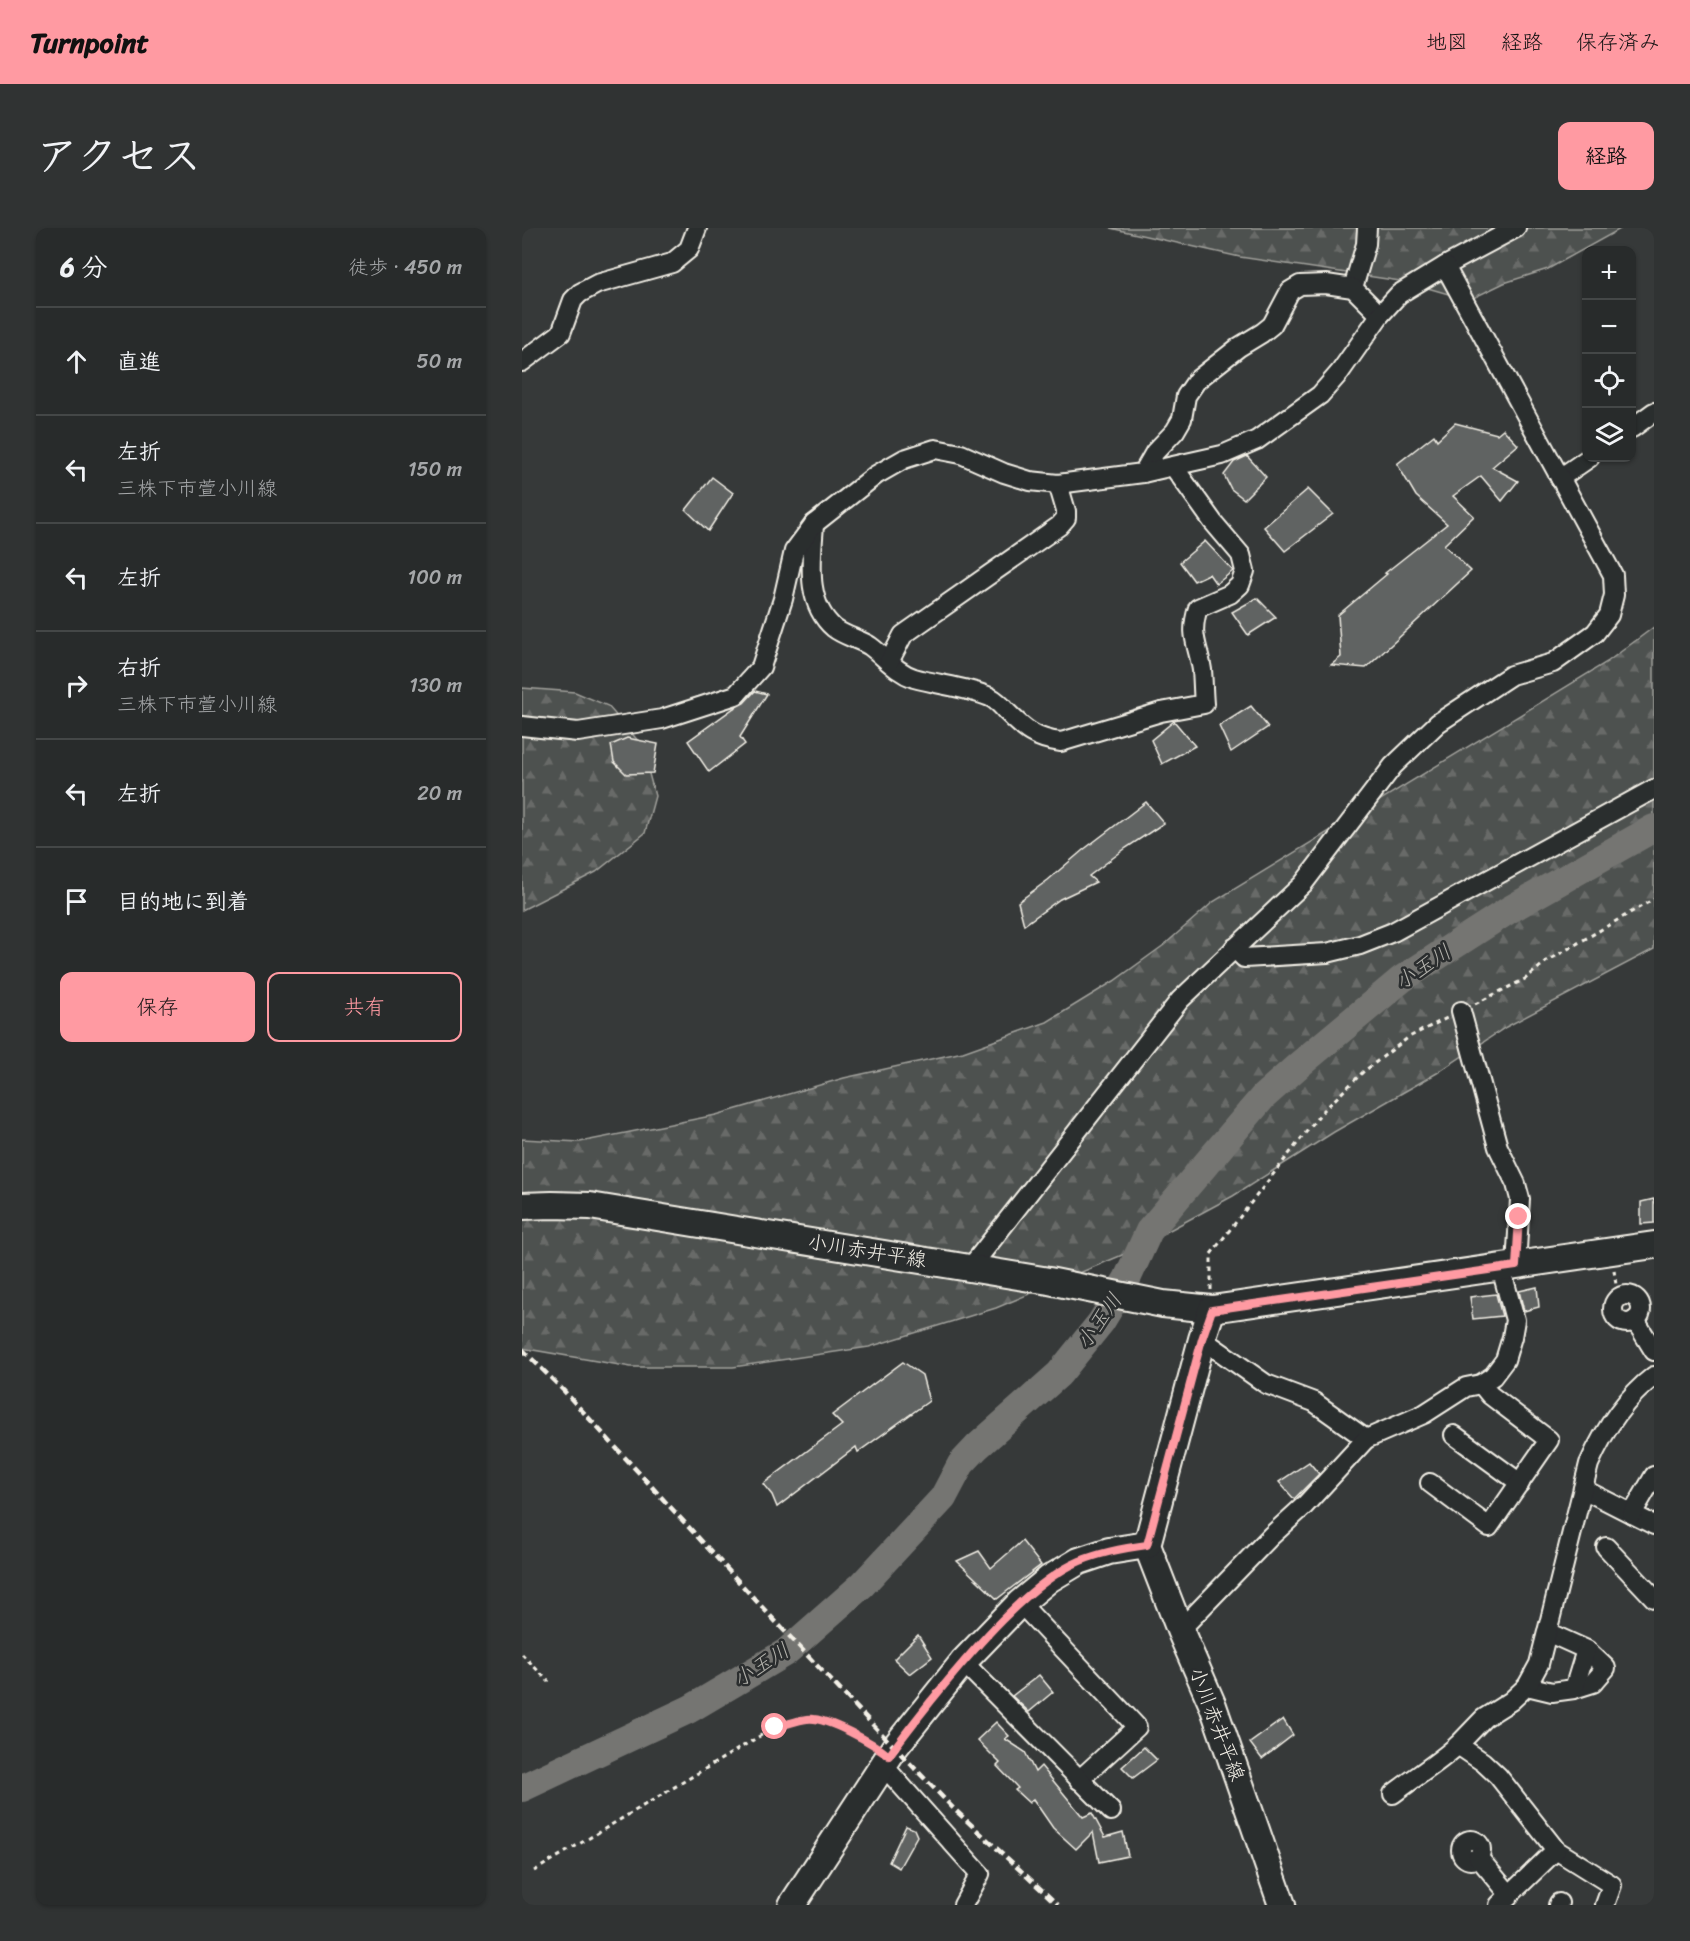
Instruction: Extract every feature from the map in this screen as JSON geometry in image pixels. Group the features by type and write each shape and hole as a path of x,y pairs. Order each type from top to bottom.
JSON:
{"main road":[{"name":"小川赤井平線","path":"522,1206 552,1204 590,1206 1049,1281 1163,1304 1212,1310 1654,1245"},
{"path":"792,1905 886,1760 963,1662 1020,1603 1049,1579 1079,1561 1109,1551 1147,1545 1202,1339 1212,1310"},
{"name":"小川赤井平線","path":"1147,1545 1213,1706 1282,1905"}],"street":[{"path":"522,362 561,333 573,300 580,293 597,284 672,263 689,249 698,228"},
{"path":"1353,288 1366,244 1367,228"},
{"path":"522,726 578,732 662,719 736,695 761,667 783,599 794,551 814,524 876,475 904,459 935,449 961,454 1004,473 1030,481 1058,484 1173,466 1222,455 1257,440 1320,395 1340,372 1380,315 1399,294 1444,266 1516,228"},
{"path":"970,1268 1180,1000 1303,884 1393,766 1438,723 1511,675 1553,663 1595,633 1609,615 1614,595 1613,575 1444,266"},
{"path":"1143,472 1155,452 1175,431 1182,419 1186,396 1197,380 1272,325 1290,291 1300,285 1326,284 1353,288 1380,315"},
{"path":"1636,425 1654,412"},
{"path":"1560,478 1583,462"},
{"path":"814,524 810,577 824,617 835,629 869,645 901,672 914,678 993,698 1025,730 1046,740 1061,742 1161,712 1204,704 1202,670 1193,636 1195,617 1198,608 1230,594 1240,585 1245,571 1241,555 1213,522 1173,466"},
{"path":"889,662 903,635 1059,526 1066,518 1066,511 1058,484"},
{"path":"1234,948 1244,958 1327,953 1360,945 1393,932 1654,789"},
{"path":"1180,1630 1271,1536 1305,1505 1366,1439 1424,1414 1466,1387 1481,1384 1493,1376 1505,1360 1515,1320 1508,1267 1520,1199 1498,1147 1461,1011"},
{"path":"1620,1297 1633,1296 1640,1303 1640,1312 1635,1320 1654,1351"},
{"path":"1202,1339 1266,1384 1314,1402 1366,1439"},
{"path":"1393,1794 1438,1763 1484,1718 1511,1701 1527,1686 1539,1664 1589,1464 1613,1419 1654,1376"},
{"path":"1430,1483 1489,1527 1549,1440 1490,1395 1481,1384"},
{"path":"1454,1435 1520,1483"},
{"path":"1632,1514 1654,1476"},
{"path":"1582,1489 1654,1525"},
{"path":"1606,1547 1654,1598"},
{"path":"1020,1603 1137,1727 1078,1780"},
{"path":"1527,1686 1552,1692 1574,1689 1586,1650 1547,1632"},
{"path":"963,1662 1111,1811"},
{"path":"1458,1745 1483,1762 1498,1776 1556,1850 1612,1885 1605,1905"},
{"path":"886,1760 980,1874 963,1905"},
{"path":"1478,1857 1504,1900 1556,1850"}],"path":[{"path":"1212,1310 1211,1254 1321,1113 1363,1072 1409,1037 1525,979 1547,961 1654,899"},
{"path":"1613,1252 1616,1285 1620,1297"},
{"path":"522,1654 549,1682"},
{"path":"534,1871 775,1727 809,1718 823,1720 876,1744 886,1760"}],"green space":[{"path":"1110,228 1622,228 1590,246 1582,246 1582,250 1548,269 1504,283 1469,300 1407,282 1240,257"},
{"path":"1654,627 1654,949 1506,1027 1437,1073 1334,1132 1233,1196 1127,1253 996,1308 869,1347 733,1367 631,1367 522,1348 522,1139 580,1142 716,1115 844,1078 963,1052 1047,1022 1114,981 1164,945 1213,902 1607,662"},
{"path":"522,688 575,692 608,706 641,744 655,796 645,833 596,872 522,910"}],"building":[{"path":"1455,423 1497,434 1503,429 1518,445 1492,467 1518,481 1502,501 1481,476 1453,496 1474,516 1444,545 1471,571 1366,668 1331,665 1341,657 1338,615 1387,574 1385,573 1447,524 1416,496 1397,464 1434,435 1437,440"},
{"path":"1247,456 1266,477 1244,499 1231,489 1224,475 1234,462"},
{"path":"712,477 733,493 708,531 686,510"},
{"path":"1308,489 1333,514 1285,551 1264,527"},
{"path":"1205,541 1233,571 1216,584 1209,574 1194,581 1180,562"},
{"path":"1257,598 1276,617 1248,635 1232,612"},
{"path":"755,691 767,694 740,737 745,744 709,772 688,741 744,703"},
{"path":"1251,706 1268,727 1231,752 1219,726"},
{"path":"1174,721 1195,746 1162,764 1151,740"},
{"path":"627,738 658,744 653,773 626,774 614,762 611,745"},
{"path":"1146,802 1164,823 1089,876 1096,882 1060,899 1024,925 1018,902"},
{"path":"1654,1199 1654,1223 1641,1224 1641,1202"},
{"path":"1537,1287 1539,1307 1524,1311 1519,1291"},
{"path":"1496,1294 1502,1316 1473,1319 1470,1297"},
{"path":"903,1362 922,1375 929,1401 858,1452 856,1447 777,1507 772,1495 763,1484 842,1425 832,1415"},
{"path":"1309,1462 1319,1474 1294,1499 1279,1482"},
{"path":"1022,1541 1041,1565 997,1599 957,1561 979,1551 991,1568"},
{"path":"918,1635 932,1657 910,1674 894,1659"},
{"path":"1039,1675 1053,1692 1029,1712 1012,1696"},
{"path":"1283,1719 1293,1735 1262,1759 1250,1743"},
{"path":"996,1722 1009,1736 1005,1739 1025,1752 1035,1772 1041,1766 1083,1817 1092,1813 1105,1837 1123,1832 1128,1856 1099,1862 1093,1832 1076,1849 1053,1828 1033,1799 1029,1803 1015,1790 1018,1788 997,1766 1000,1763 977,1740"},
{"path":"1144,1747 1157,1760 1133,1778 1122,1767"},
{"path":"906,1826 914,1829 917,1836 899,1868 889,1862"}],"waterway":[{"name":"小玉川","path":"522,1788 690,1709 786,1652 862,1585 943,1498 961,1464 977,1447 1059,1374 1101,1322 1127,1279 1149,1231 1263,1097 1402,979 1509,910 1654,828"}],"railway":[{"path":"522,1349 564,1391 761,1606 953,1808 1058,1905"}],"route":[{"path":"775,1727 809,1718 823,1720 876,1744 889,1756 963,1662 1020,1603 1049,1579 1079,1561 1109,1551 1147,1545 1202,1339 1212,1310 1516,1266 1519,1217"}]}
